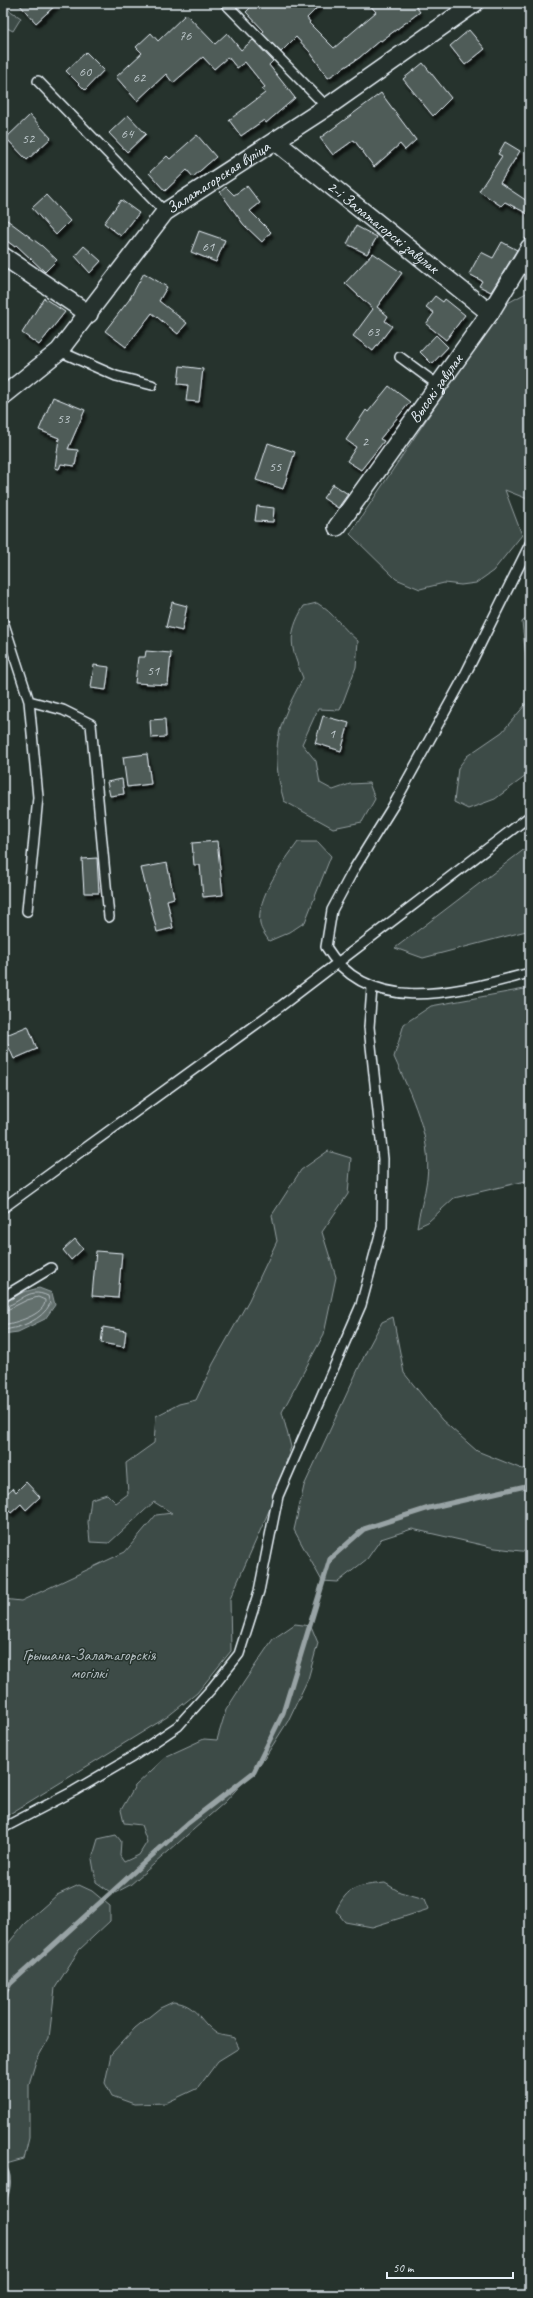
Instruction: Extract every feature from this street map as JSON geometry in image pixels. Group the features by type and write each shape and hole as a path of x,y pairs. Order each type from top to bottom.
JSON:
{"street":[{"name":"Залатагорская вуліца","path":"3,396 59,351 89,314 165,212 327,107 469,4"},
{"name":"2-і Залатагорскі завулак","path":"275,141 490,313"},
{"name":"Высокі завулак","path":"337,527 490,313 530,247"},
{"path":"3,256 89,314"}],"lane":[{"path":"225,3 327,107"},
{"path":"38,80 165,212"},
{"path":"59,351 116,376 152,385"},
{"path":"400,357 438,385"},
{"path":"530,544 459,686 393,806 354,869 332,910 326,947 336,964 372,988 394,994 424,994 477,986 530,973"},
{"path":"3,620 29,701 38,797 27,911"},
{"path":"29,701 62,710 92,724 109,918"},
{"path":"3,1208 281,1006 530,816"},
{"path":"3,1828 126,1761 178,1726 212,1688 238,1654 259,1591 278,1496 361,1305 382,1227 383,1159 368,1027 372,988"},
{"path":"3,1297 51,1268"}],"green space":[{"path":"3,6 21,18 13,31 3,26"},
{"path":"530,291 530,500 505,490 522,535 493,571 476,583 461,585 444,583 420,589 396,579 350,534 502,306"},
{"path":"317,603 328,611 358,641 356,667 340,710 318,709 302,744 316,761 320,783 333,790 350,784 369,783 375,799 362,822 333,828 284,801 277,766 278,737 282,723 294,694 303,678 293,650 293,634 298,616 304,606"},
{"path":"530,615 530,773 495,799 468,809 454,802 458,768 467,756 502,732 526,704 528,675 522,622"},
{"path":"298,842 318,842 331,856 305,922 290,932 269,941 262,931 260,924 262,903 278,870"},
{"path":"530,845 530,930 423,958 395,948"},
{"path":"530,988 530,1180 454,1198 428,1222 417,1227 426,1185 428,1163 419,1116 394,1057 404,1024 431,1006"},
{"name":"Грышана-Залатагорскія могілкі","path":"328,1151 351,1158 348,1194 322,1232 336,1277 324,1334 282,1412 291,1447 272,1504 230,1599 231,1651 197,1693 167,1717 3,1818 3,1599 21,1601 125,1552 156,1515 172,1513 154,1502 109,1543 90,1542 88,1522 91,1499 107,1494 116,1503 128,1494 126,1463 154,1443 156,1416 179,1404 196,1400 213,1364 249,1300 277,1241 272,1215 301,1170"},
{"path":"393,1317 404,1373 442,1420 477,1451 522,1469 530,1468 530,1552 495,1548 412,1529 381,1539 367,1559 338,1582 322,1581 294,1530 304,1486 367,1350 382,1322"},
{"path":"295,1624 311,1626 318,1643 308,1679 288,1721 264,1759 225,1802 130,1885 113,1894 96,1882 92,1859 98,1839 116,1835 121,1841 120,1856 124,1862 139,1855 147,1842 141,1825 124,1823 121,1810 135,1786 167,1756 204,1739 217,1740 226,1710 244,1682 273,1639"},
{"path":"385,1883 400,1892 425,1899 429,1909 372,1927 345,1922 336,1911 340,1902 355,1888"},
{"path":"79,1885 92,1891 110,1906 110,1921 79,1950 55,1988 49,2038 36,2061 29,2084 29,2138 24,2159 6,2164 3,2163 3,1950 24,1924 57,1895"},
{"path":"173,2002 181,2003 192,2009 216,2033 234,2038 239,2048 218,2061 198,2088 166,2103 134,2104 112,2096 105,2083 111,2054 135,2028 160,2008"}],"water":[{"path":"39,1288 52,1293 55,1305 45,1319 18,1332 3,1334 3,1304 23,1292"}],"building":[{"path":"18,3 58,3 36,23"},
{"path":"255,3 322,3 307,18 310,22 309,23 334,48 376,12 368,3 413,3 420,12 381,41 380,40 359,58 328,78 310,52 296,37 281,52 262,33 264,31 246,12"},
{"path":"186,14 215,44 227,33 241,50 253,40 273,61 269,65 295,98 266,123 264,120 241,136 229,120 265,93 262,89 265,87 245,62 237,68 228,57 214,69 203,57 173,83 166,74 137,101 116,77 142,53 136,47 151,33 158,41"},
{"path":"469,30 485,49 465,65 450,46"},
{"path":"86,52 104,70 85,90 66,71"},
{"path":"423,63 451,98 433,116 403,79"},
{"path":"381,93 416,140 405,150 400,144 374,167 354,140 333,155 320,138"},
{"path":"30,115 51,138 27,160 6,138"},
{"path":"128,115 146,134 127,152 109,133"},
{"path":"197,135 216,157 193,177 187,170 165,191 149,173 167,156 170,159"},
{"path":"505,142 520,151 500,183 530,203 530,215 505,202 501,206 479,191 502,156 498,154"},
{"path":"247,186 260,203 250,211 271,232 262,242 244,225 220,192 226,187 234,195"},
{"path":"46,195 70,221 56,235 32,208"},
{"path":"121,200 139,213 121,236 104,223"},
{"path":"3,217 42,246 57,260 45,272 16,245 15,247 3,238"},
{"path":"356,226 377,237 367,254 347,244"},
{"path":"199,231 225,240 216,262 191,252"},
{"path":"502,242 517,250 491,292 479,286 482,281 469,274 481,252 493,258"},
{"path":"84,246 101,261 90,273 75,256"},
{"path":"373,253 402,273 377,307 388,316 385,321 392,326 373,351 353,336 373,309 345,283"},
{"path":"144,273 167,287 159,301 187,323 178,334 152,313 126,347 105,331 129,300"},
{"path":"435,296 443,302 445,299 465,315 446,340 426,324 434,313 426,307"},
{"path":"44,298 65,312 39,345 22,333"},
{"path":"436,335 448,347 432,364 420,352"},
{"path":"180,366 203,369 199,402 186,401 188,385 178,384"},
{"path":"389,386 410,402 380,439 384,441 361,470 347,461 356,447 346,440 366,410 368,412"},
{"path":"53,397 85,410 68,449 78,450 75,466 61,464 59,469 55,468 59,438 39,430"},
{"path":"268,443 295,452 283,489 256,480"},
{"path":"333,484 348,494 338,508 323,498"},
{"path":"257,506 274,508 273,522 255,521"},
{"path":"172,602 187,606 182,631 166,627"},
{"path":"146,651 171,653 168,685 135,683 138,657 145,657"},
{"path":"94,665 109,667 106,690 91,688"},
{"path":"323,716 349,723 341,751 315,743"},
{"path":"165,719 166,737 151,738 150,720"},
{"path":"147,754 151,784 127,787 123,757"},
{"path":"122,779 124,794 110,796 107,782"},
{"path":"217,841 223,895 203,897 200,865 194,865 192,843"},
{"path":"97,858 99,893 84,893 82,859"},
{"path":"167,863 174,898 167,900 173,928 157,932 141,868"},
{"path":"28,1026 37,1049 14,1059 4,1036"},
{"path":"75,1239 83,1249 71,1260 63,1250"},
{"path":"96,1251 122,1253 118,1298 92,1296"},
{"path":"103,1327 126,1331 124,1347 101,1343"},
{"path":"26,1482 40,1497 26,1510 21,1504 11,1513 3,1504 3,1497 13,1488 16,1492"}],"waterway":[{"path":"3,1996 10,1984 188,1823 254,1772 283,1713 330,1559 364,1529 429,1508 530,1485"},
{"path":"3,2166 8,2175 8,2185 3,2206"}]}
